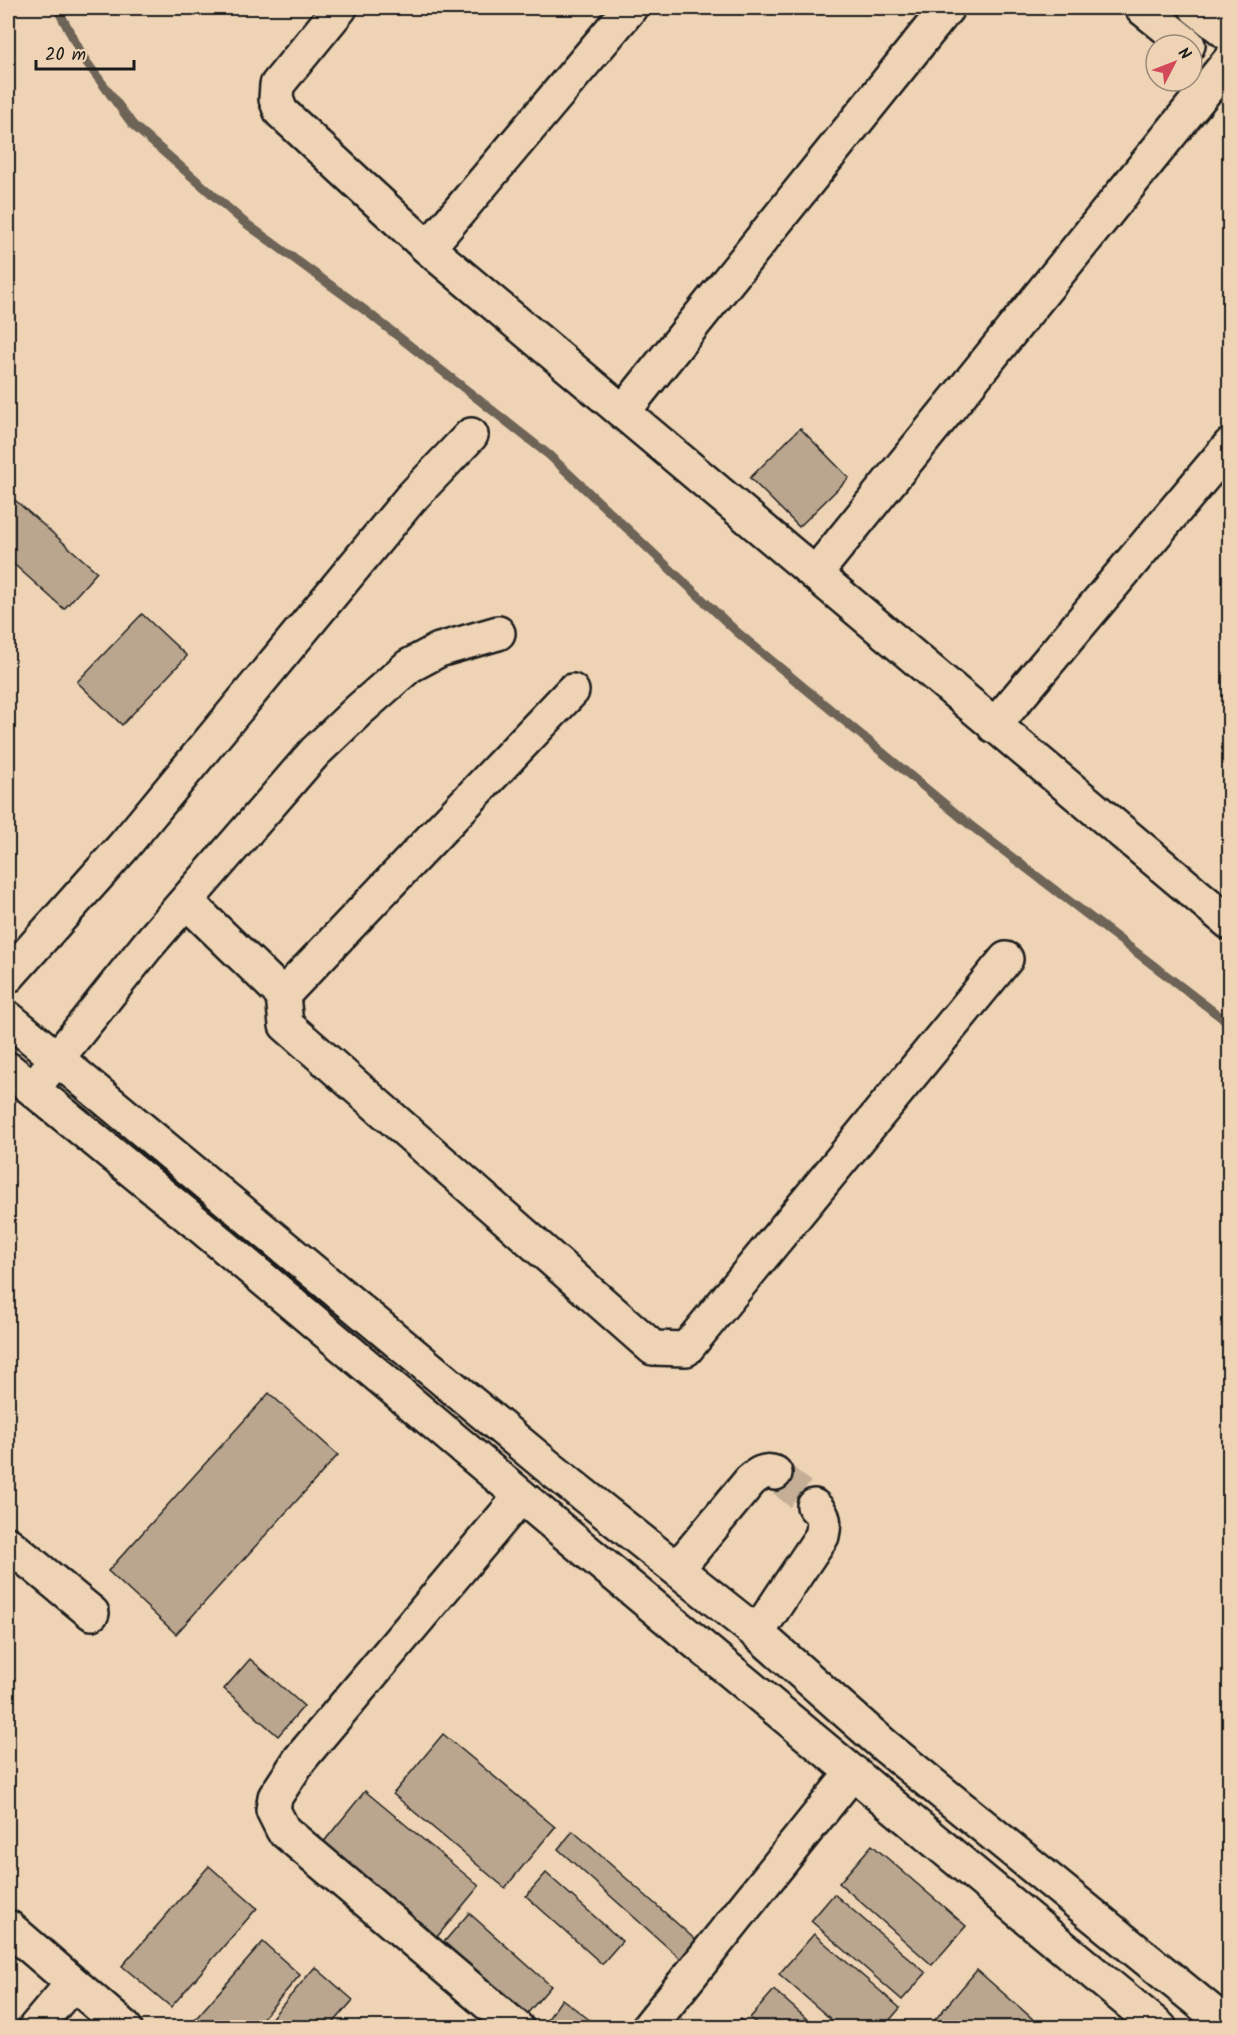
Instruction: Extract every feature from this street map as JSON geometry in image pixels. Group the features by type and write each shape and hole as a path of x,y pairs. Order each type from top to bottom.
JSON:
{"street":[{"path":"340,8 277,85 276,99 281,112 428,248 1230,923"},
{"path":"428,248 630,8"},
{"path":"623,412 947,8"},
{"path":"1142,8 1173,33"},
{"path":"1196,8 1230,35"},
{"path":"815,574 1226,70 1204,56"},
{"path":"8,976 123,847 410,499 471,435"},
{"path":"994,726 1230,445"},
{"path":"33,1089 147,946 315,752 409,666 439,650 498,633"},
{"path":"283,995 572,691"},
{"path":"186,901 283,995 286,1025 653,1348 686,1349 1006,959"},
{"path":"9,1022 551,1469 757,1633 885,1746 1230,2028"},
{"path":"8,1070 204,1229 1160,2028"},
{"path":"677,1569 750,1481 759,1473 776,1473"},
{"path":"517,2028 283,1830 273,1810 275,1797 300,1760 521,1496"},
{"path":"757,1633 822,1536 825,1523 822,1513 814,1506"},
{"path":"8,1544 92,1613"},
{"path":"648,2028 853,1772"},
{"path":"8,1927 125,2028"},
{"path":"35,2028 73,1983"}],"building":[{"path":"800,428 849,478 799,527 750,478"},
{"path":"8,494 97,572 64,609 8,559"},
{"path":"142,614 187,656 122,725 77,682"},
{"path":"269,1393 338,1455 176,1634 108,1571"},
{"path":"250,1659 304,1706 278,1736 224,1689"},
{"path":"443,1734 555,1827 505,1888 393,1794"},
{"path":"365,1791 479,1886 436,1938 322,1844"},
{"path":"573,1831 699,1943 683,1961 558,1849"},
{"path":"872,1845 966,1926 932,1965 839,1883"},
{"path":"209,1866 257,1908 171,2007 122,1966"},
{"path":"546,1873 622,1941 602,1964 526,1896"},
{"path":"834,1894 926,1973 902,2000 811,1921"},
{"path":"469,1913 551,1986 526,2015 444,1942"},
{"path":"814,1934 900,2008 883,2028 841,2028 779,1974"},
{"path":"263,1942 300,1975 254,2028 195,2028 191,2024"},
{"path":"315,1967 353,2000 329,2028 263,2028"},
{"path":"977,1970 1043,2028 928,2028"},
{"path":"774,1990 817,2028 762,2028 750,2018"},
{"path":"562,1999 599,2027 551,2028 545,2023"},
{"path":"740,2019 751,2028 733,2028"}],"waterway":[{"path":"57,8 85,60 133,125 244,222 366,311 549,455 737,632 970,825 1230,1024"}],"tunnel":[{"path":"775,1473 814,1506"}]}
